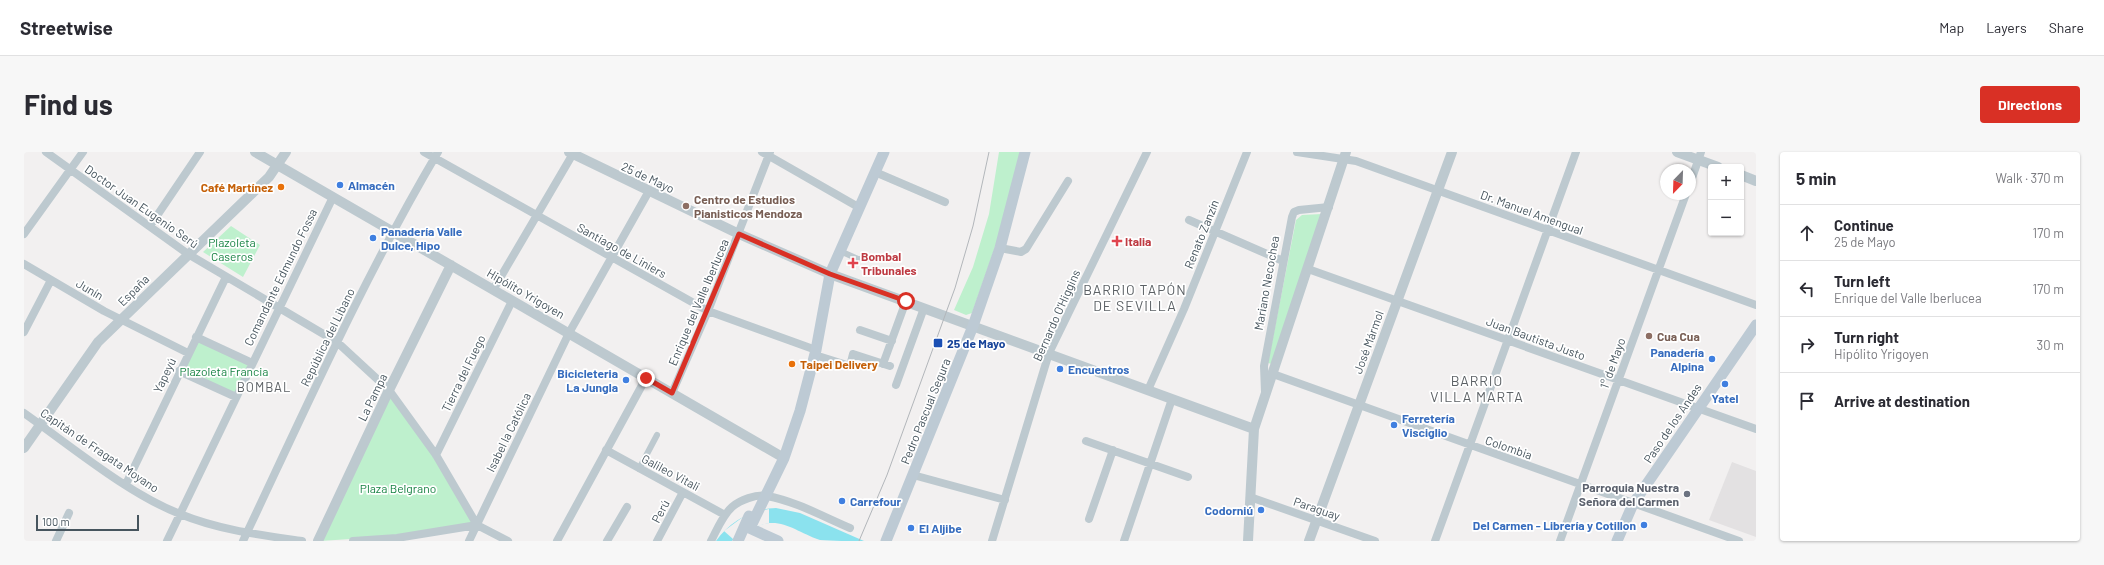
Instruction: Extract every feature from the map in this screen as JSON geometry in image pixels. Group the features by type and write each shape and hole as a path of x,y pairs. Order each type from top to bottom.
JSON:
{"main road":[{"path":"740,541 750,524 800,411 816,353 830,274 884,152"},
{"name":"Pedro Pascual Segura","path":"886,541 973,326 1000,248 1025,152"},
{"name":"Paso de los Andes","path":"1617,541 1633,504 1756,325"},
{"path":"750,524 778,541"}],"street":[{"name":"Doctor Juan Eugenio Serú","path":"46,152 188,254 337,342 389,390 436,455 477,525"},
{"path":"24,234 83,152"},
{"path":"150,226 200,152"},
{"name":"Hipólito Yrigoyen","path":"255,152 780,456"},
{"name":"España","path":"24,448 92,349 269,176 286,152"},
{"name":"Santiago de Liniers","path":"424,152 436,155 537,216 708,311 850,366 853,354 886,365 892,341"},
{"name":"Bernardo O'Higgins","path":"992,541 1049,353 1146,152"},
{"name":"Renato Zanzín","path":"1148,390 1247,152"},
{"name":"Dr. Manuel Amengual","path":"1297,152 1345,155 1756,305"},
{"name":"José Mármol","path":"1309,541 1452,152"},
{"path":"1435,541 1576,152"},
{"path":"1677,152 1700,156 1713,164"},
{"path":"493,290 572,153"},
{"name":"25 de Mayo","path":"572,153 739,234 830,274 1254,429"},
{"path":"767,153 860,208"},
{"name":"Enrique del Valle Iberlucea","path":"672,393 708,311 739,234 767,153"},
{"name":"República del Libano","path":"243,541 337,342 393,231 436,155"},
{"name":"Mariano Necochea","path":"1248,541 1254,429 1329,207 1345,155"},
{"path":"1696,167 1700,156"},
{"path":"875,172 945,202"},
{"path":"1744,176 1756,180"},
{"path":"1000,248 1022,252 1026,249 1068,180"},
{"name":"Isabel la Católica","path":"469,541 569,333 649,191"},
{"name":"Comandante Edmundo Fossa","path":"167,541 333,197"},
{"name":"1° de Mayo","path":"1560,541 1618,380 1660,270 1684,200"},
{"name":"Mariano Necochea","path":"1266,395 1264,366 1292,217 1294,212 1304,209 1329,207"},
{"path":"1189,220 1283,261"},
{"path":"840,250 858,259 874,259"},
{"name":"Junín","path":"24,264 121,320 188,353"},
{"name":"La Pampa","path":"318,541 389,390 451,265"},
{"name":"Juan Bautista Justo","path":"1308,269 1756,429"},
{"name":"Yapeyú","path":"126,484 179,370 226,277"},
{"path":"24,332 51,280"},
{"name":"Tierra del Fuego","path":"436,455 512,300"},
{"path":"860,330 892,341 906,301"},
{"path":"896,386 924,308"},
{"path":"196,336 252,363"},
{"path":"179,370 236,397"},
{"name":"Colombia","path":"1272,374 1633,504 1717,537 1739,541"},
{"path":"557,541 646,378"},
{"path":"1124,541 1172,399"},
{"name":"Capitán de Fragata Moyano","path":"24,413 126,484 180,514 219,527 247,533 302,541"},
{"path":"639,468 657,435"},
{"path":"1086,441 1188,477"},
{"name":"Galileo Vitali","path":"606,450 725,515"},
{"path":"1089,519 1113,450"},
{"path":"913,475 1004,500"},
{"name":"Perú","path":"657,541 683,492"},
{"path":"711,541 725,515 739,503 762,496 790,503 850,528"},
{"name":"Paraguay","path":"1250,497 1375,541"},
{"path":"607,541 627,506"},
{"path":"56,541 69,513"},
{"path":"353,541 396,540 477,525 508,541"}],"shaded area":[{"path":"1732,462 1756,471 1756,537 1709,520"}],"green space":[{"path":"999,152 1020,152 1002,227 972,313 966,315 954,310 973,267 989,214"},
{"path":"1322,214 1272,364 1268,363 1296,220 1302,215"},
{"name":"Plazoleta Caseros","path":"231,226 260,245 243,277 203,252"},
{"name":"Plazoleta Francia","path":"196,337 252,363 236,397 179,371"},
{"name":"Plaza Belgrano","path":"389,393 433,454 474,524 396,536 320,541"}],"water":[{"path":"776,508 800,513 864,541 820,540 786,526 770,523 750,529 732,541 716,541 728,528 742,517 758,511"}],"pier":[{"path":"769,509 769,523 754,527 733,539 724,531 747,514"}],"tram line":[{"path":"859,541 887,475 955,288 973,226 989,152"}],"place":[{"name":"Almacén","path":"340,185"},
{"name":"Café Martínez","path":"281,187"},
{"name":"Centro de Estudios Pianisticos Mendoza","path":"686,206"},
{"name":"Panadería Valle Dulce, Hipo","path":"373,238"},
{"name":"Italia","path":"1117,241"},
{"name":"Bombal Tribunales","path":"853,263"},
{"name":"Cua Cua","path":"1649,336"},
{"name":"25 de Mayo","path":"938,343"},
{"name":"Panadería Alpina","path":"1712,359"},
{"name":"Taipei Delivery","path":"792,364"},
{"name":"Encuentros","path":"1060,369"},
{"name":"Bicicleteria La Jungla","path":"626,380"},
{"name":"Yatel","path":"1725,384"},
{"name":"Ferretería Visciglio","path":"1394,425"},
{"name":"Parroquia Nuestra Señora del Carmen","path":"1687,494"},
{"name":"Carrefour","path":"842,501"},
{"name":"Codorniú","path":"1261,510"},
{"name":"Del Carmen - Librería y Cotillon","path":"1644,525"},
{"name":"El Aljibe","path":"911,528"}],"district":[{"name":"BARRIO TAPÓN DE SEVILLA","path":"1135,298"},
{"name":"BOMBAL","path":"264,387"},
{"name":"BARRIO VILLA MARTA","path":"1477,388"}],"route":[{"path":"646,378 672,393 708,311 739,234 830,274 906,301"}]}
